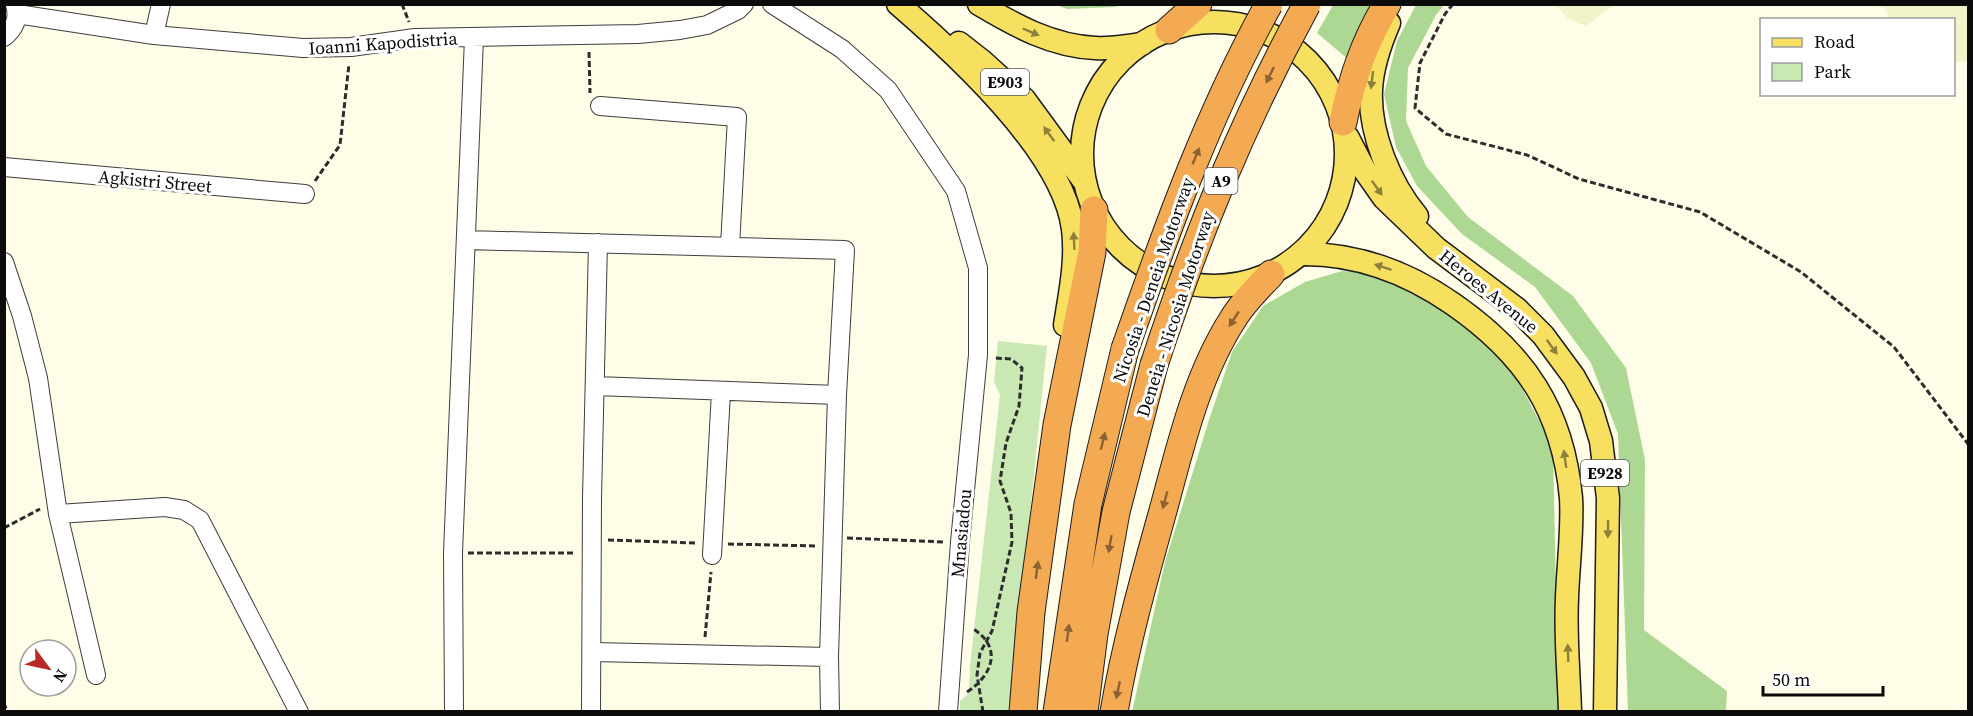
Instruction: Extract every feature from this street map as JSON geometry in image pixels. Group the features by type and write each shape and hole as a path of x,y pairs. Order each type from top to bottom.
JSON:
{"highway":[{"path":"1169,30 1198,4"},
{"name":"Nicosia - Deneia Motorway","path":"1057,711 1088,504 1125,349 1177,201 1209,124 1269,4"},
{"name":"Deneia - Nicosia Motorway","path":"1084,711 1094,634 1116,512 1154,365 1180,286 1214,196 1279,55 1307,4"},
{"path":"1345,129 1355,73 1370,33 1387,4"},
{"path":"1023,711 1031,612 1057,425 1092,252 1094,210"},
{"path":"1114,711 1138,599 1178,453 1206,372 1233,319 1271,274"}],"main road":[{"path":"898,4 982,82 1031,140 1047,163 1068,208 1073,227 1073,272 1061,353 1057,425"},
{"name":"E903","path":"905,4 982,61 1024,99 1084,181"},
{"path":"979,4 1016,26 1045,38 1075,46 1096,48 1142,44"},
{"path":"1397,4 1374,66 1371,93 1378,141 1392,179 1415,214 1479,279"},
{"name":"Heroes Avenue","path":"1142,44 1169,30 1196,23 1235,22 1273,34 1299,51 1318,72 1333,96 1345,129 1365,171 1383,198 1436,248 1517,309 1543,335 1574,377 1591,408 1601,441 1608,498 1605,711"},
{"path":"1142,44 1118,64 1099,89 1087,118 1082,149 1084,181 1094,210 1109,236 1133,259 1155,273 1184,283 1213,287 1243,284 1271,274 1300,254 1324,227 1340,194 1347,158 1345,129"},
{"name":"Heroes Avenue","path":"1300,254 1347,257 1388,268 1436,292 1476,320 1519,361 1545,399 1563,445 1571,500 1567,601 1570,711"}],"street":[{"path":"154,35 161,4"},
{"name":"Ioanni Kapodistria","path":"16,9 154,35 303,48 351,47 415,38 648,33 707,25 738,10 744,4"},
{"name":"Mnasiadou","path":"772,4 842,49 888,90 956,191 978,268 986,356 960,542 948,711"},
{"path":"4,37 12,31 16,9"},
{"path":"454,711 453,553 474,38"},
{"path":"600,106 737,117 730,246"},
{"name":"Agkistri Street","path":"4,167 305,194"},
{"path":"466,240 845,250 837,395 830,711"},
{"path":"591,711 598,243"},
{"path":"4,262 22,316 38,378 58,508 96,675"},
{"path":"596,386 837,395"},
{"path":"713,550 721,392"},
{"path":"58,508 165,507 184,510 200,520 300,711"},
{"path":"592,652 830,657"}],"path":[{"path":"1453,4 1445,14 1420,63 1415,108 1446,134 1527,155 1580,179 1700,212 1801,272 1894,347 1968,444"},
{"path":"588,35 590,97 600,106"},
{"path":"305,194 340,145 351,47"},
{"path":"982,711 978,685 980,653 992,631 1012,542 1011,513 1000,481 1006,443 1019,406 1022,368 1011,359 986,356"},
{"path":"4,528 58,508"},
{"path":"453,553 592,546 713,550 834,542 960,542"},
{"path":"704,654 713,550"},
{"path":"965,693 978,685 987,674 991,663 991,651 987,640 972,628"},
{"path":"4,703 7,711"}],"green space":[{"path":"1122,4 1115,7 1067,9 1056,5"},
{"path":"1333,5 1380,5 1349,60 1317,33"},
{"path":"1416,5 1444,5 1436,15 1408,68 1406,121 1426,166 1468,217 1573,296 1626,368 1645,460 1644,630 1727,691 1726,711 1628,711 1618,434 1591,363 1535,287 1462,234 1417,186 1396,147 1384,94 1397,41"},
{"path":"1556,5 1614,5 1586,26 1568,19"},
{"path":"1878,5 1968,5 1968,61 1955,62 1955,18 1889,18 1886,10"},
{"path":"1342,271 1380,274 1447,311 1504,354 1553,447 1560,711 1132,712 1165,562 1232,352 1263,306 1305,282"},
{"path":"998,341 1047,346 1011,711 960,712 960,701 969,693 1000,395 994,382"}]}
